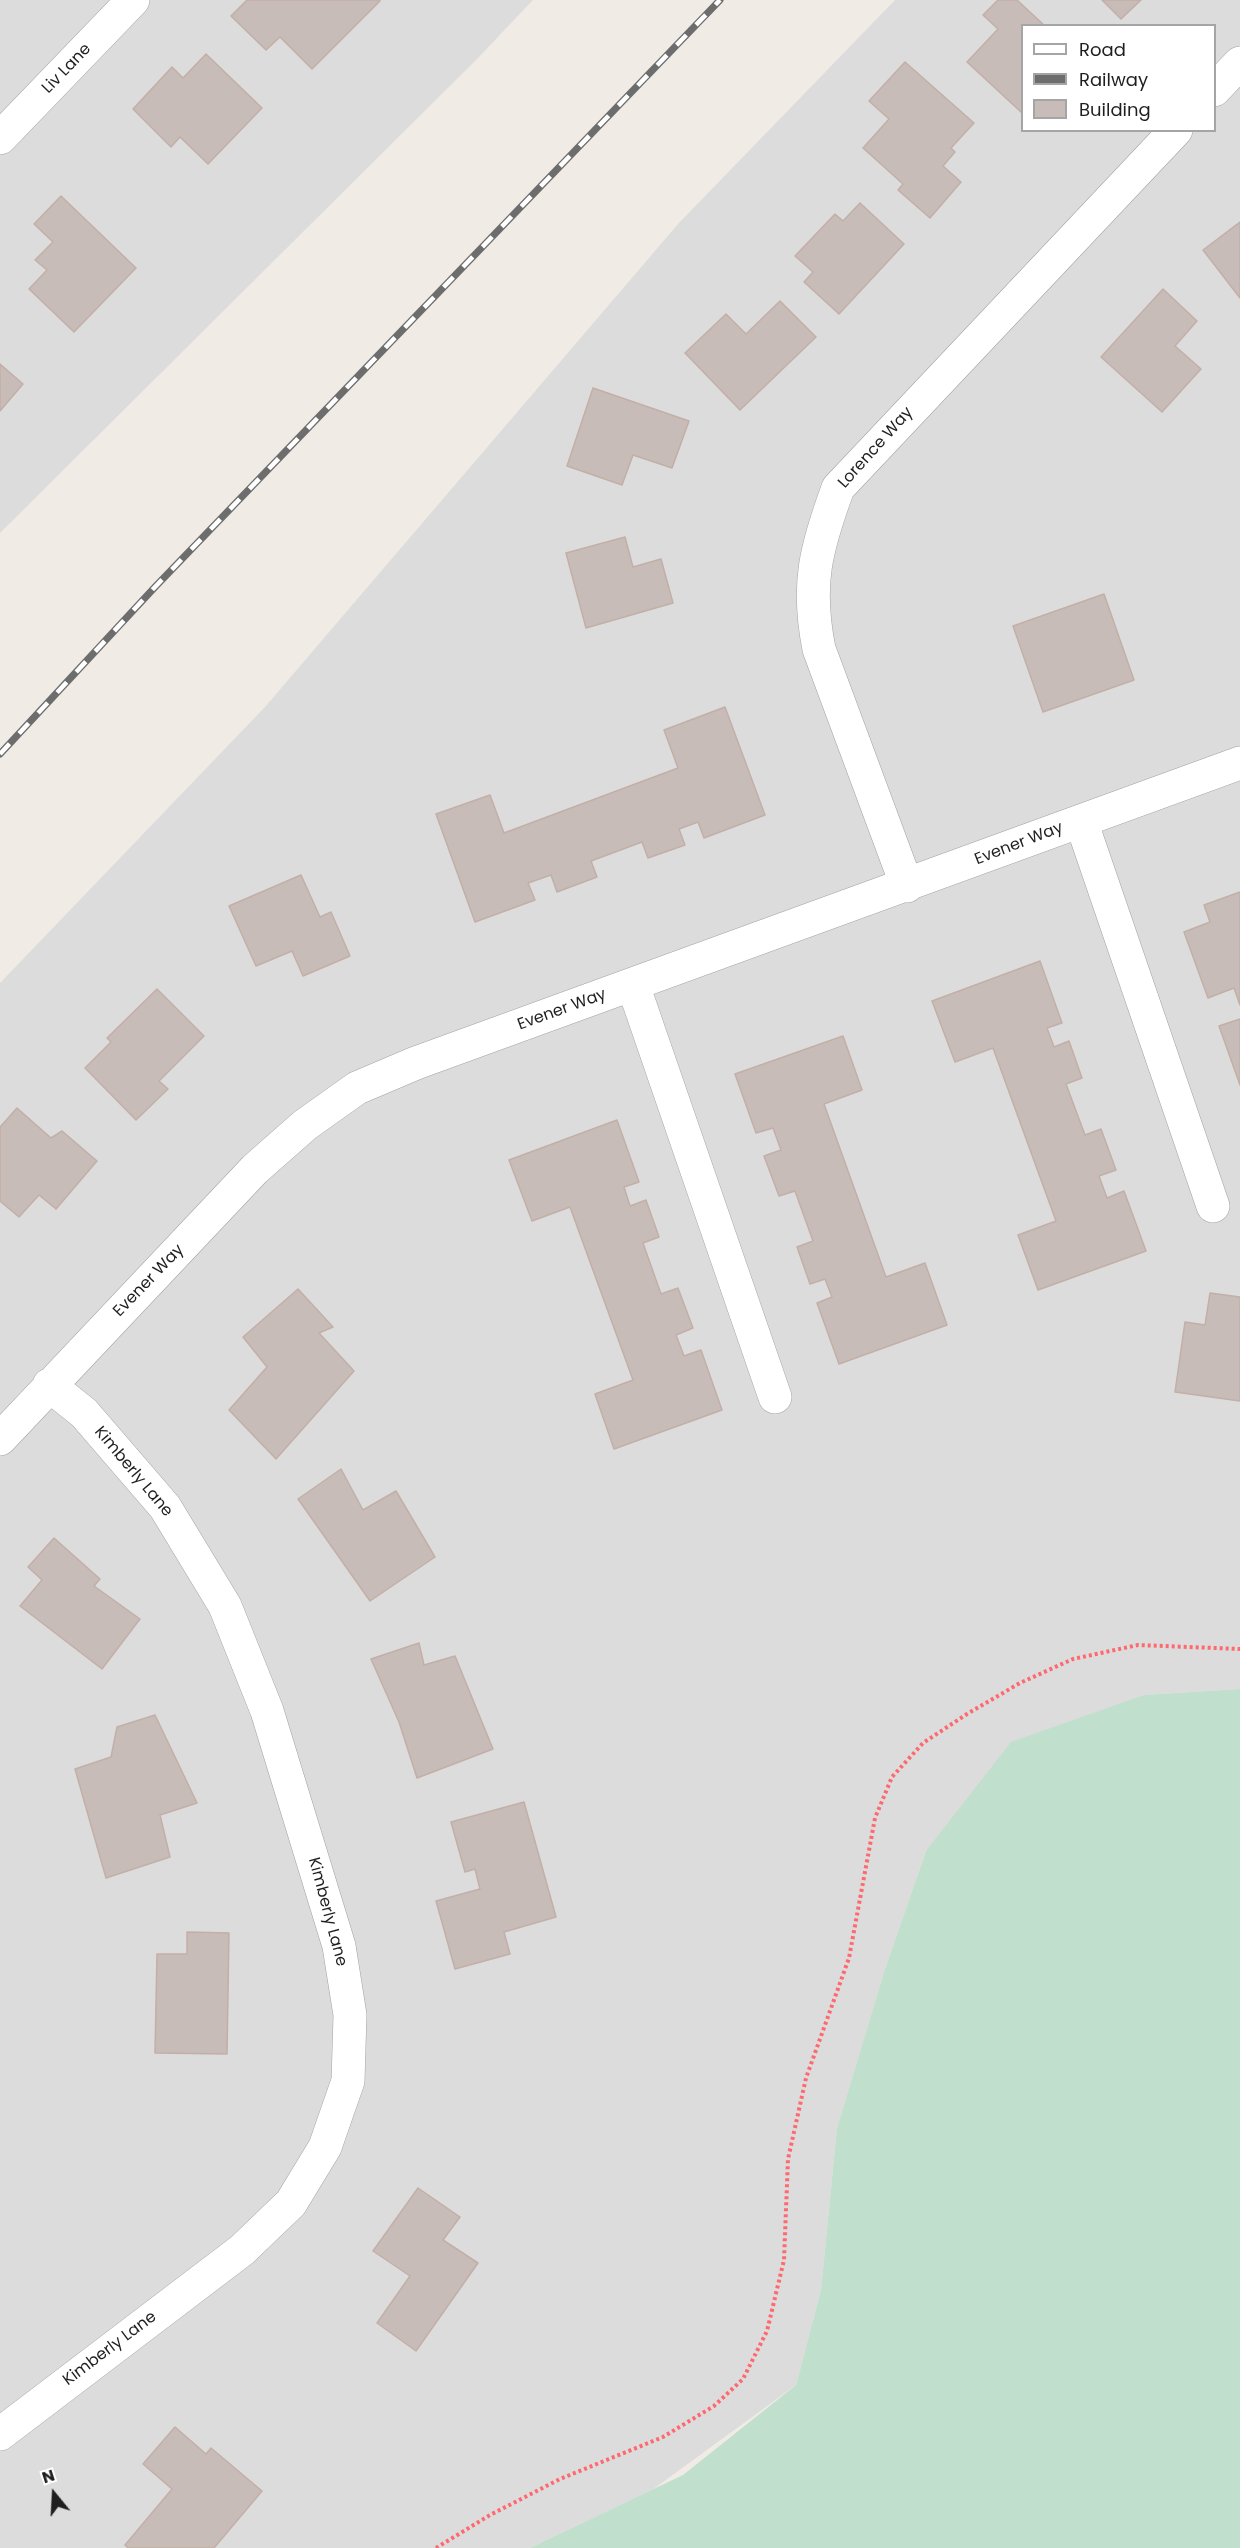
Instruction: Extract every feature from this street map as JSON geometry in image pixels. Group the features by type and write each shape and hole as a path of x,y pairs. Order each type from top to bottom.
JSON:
{"street":[{"name":"Liv Lane","path":"0,138 133,0"},
{"path":"1216,89 1240,63"},
{"name":"Lorence Way","path":"907,886 819,649 812,615 813,581 821,533 838,488 1174,132"},
{"name":"Evener Way","path":"0,1439 255,1169 305,1125 357,1088 416,1063 1240,763"},
{"path":"1081,821 1212,1206"},
{"path":"633,985 775,1397"},
{"name":"Kimberly Lane","path":"0,2434 242,2250 291,2203 325,2147 348,2081 350,2015 339,1946 267,1711 225,1606 165,1507 84,1413 49,1385"}],"path":[{"path":"436,2548 490,2515 560,2479 663,2437 714,2406 743,2379 767,2331 784,2260 788,2160 806,2078 849,1958 875,1818 892,1777 923,1743 967,1714 1020,1683 1074,1659 1138,1645 1240,1649"}],"shaded area":[{"path":"0,0 533,0 476,60 0,533"},
{"path":"895,0 1240,0 1240,1689 1144,1695 926,1851 885,1969 837,2128 821,2290 796,2385 652,2490 530,2548 0,2548 0,983 265,707 678,224"}],"green space":[{"path":"1240,1689 1240,2548 530,2548 683,2475 796,2385 821,2290 837,2128 885,1969 926,1851 1011,1742 1144,1695"}],"building":[{"path":"247,0 380,1 312,69 280,37 266,50 231,16"},
{"path":"998,0 1017,0 1043,24 1021,24 1021,112 967,62 998,29 983,15"},
{"path":"1102,0 1141,0 1121,19"},
{"path":"206,54 262,108 208,164 180,137 171,147 133,109 172,67 183,78"},
{"path":"905,62 974,123 951,148 955,152 943,166 961,182 930,218 898,190 903,184 863,148 889,119 869,101"},
{"path":"61,196 136,268 74,332 29,289 47,270 35,260 53,242 34,224"},
{"path":"860,203 904,244 839,314 804,282 813,272 795,256 835,214 843,221"},
{"path":"1240,222 1240,298 1203,250"},
{"path":"1163,289 1197,321 1175,346 1201,369 1162,412 1101,357"},
{"path":"780,301 816,337 740,410 685,353 726,314 746,334"},
{"path":"0,364 23,384 0,411"},
{"path":"593,388 689,421 672,468 633,455 622,485 567,466"},
{"path":"625,537 633,567 661,559 673,603 586,628 566,553"},
{"path":"1104,594 1134,680 1043,712 1013,626"},
{"path":"725,707 765,815 704,838 698,822 679,829 685,845 648,858 642,842 591,861 597,877 557,892 551,875 528,883 535,900 475,922 436,814 490,795 504,833 678,768 664,730"},
{"path":"301,875 320,917 331,912 350,956 303,976 292,951 256,966 229,906"},
{"path":"1240,892 1240,1005 1234,988 1208,998 1184,932 1210,922 1204,905"},
{"path":"1040,961 1062,1023 1047,1028 1054,1047 1069,1041 1082,1078 1066,1084 1085,1135 1101,1129 1116,1170 1099,1176 1107,1198 1124,1191 1146,1251 1038,1290 1018,1235 1056,1221 993,1048 955,1062 932,1001"},
{"path":"157,989 204,1036 159,1081 168,1089 136,1120 85,1068 111,1042 107,1038"},
{"path":"1240,1019 1240,1085 1219,1026"},
{"path":"843,1036 862,1090 824,1104 886,1277 925,1263 947,1325 839,1364 817,1303 832,1297 825,1279 810,1284 797,1247 813,1241 795,1191 779,1196 764,1156 781,1150 773,1128 756,1133 735,1074"},
{"path":"17,1108 51,1138 62,1131 97,1161 56,1209 39,1195 19,1217 0,1201 0,1127"},
{"path":"617,1120 639,1182 624,1187 630,1206 646,1200 659,1237 643,1243 661,1294 678,1288 693,1328 676,1335 684,1356 701,1350 722,1410 614,1449 595,1394 633,1380 570,1207 532,1221 509,1160"},
{"path":"298,1289 333,1327 319,1333 354,1371 276,1459 229,1410 267,1367 243,1337"},
{"path":"1210,1293 1240,1297 1240,1401 1175,1392 1185,1322 1205,1325"},
{"path":"341,1469 363,1510 396,1491 435,1557 370,1601 298,1499"},
{"path":"54,1538 100,1579 94,1586 140,1619 102,1669 20,1606 42,1580 28,1567"},
{"path":"419,1643 424,1665 455,1656 493,1749 417,1778 399,1722 371,1659"},
{"path":"155,1715 197,1803 160,1815 170,1857 106,1878 75,1769 111,1757 117,1727"},
{"path":"524,1802 556,1917 504,1932 510,1954 455,1969 436,1901 480,1889 475,1869 465,1872 451,1822"},
{"path":"187,1932 229,1933 227,2054 155,2053 157,1954 187,1954"},
{"path":"418,2188 460,2217 443,2240 478,2263 416,2351 377,2323 410,2276 373,2251"},
{"path":"175,2427 206,2454 211,2448 262,2491 214,2548 128,2548 125,2545 172,2489 143,2464"}],"railway":[{"path":"0,754 155,587 720,0"}]}
